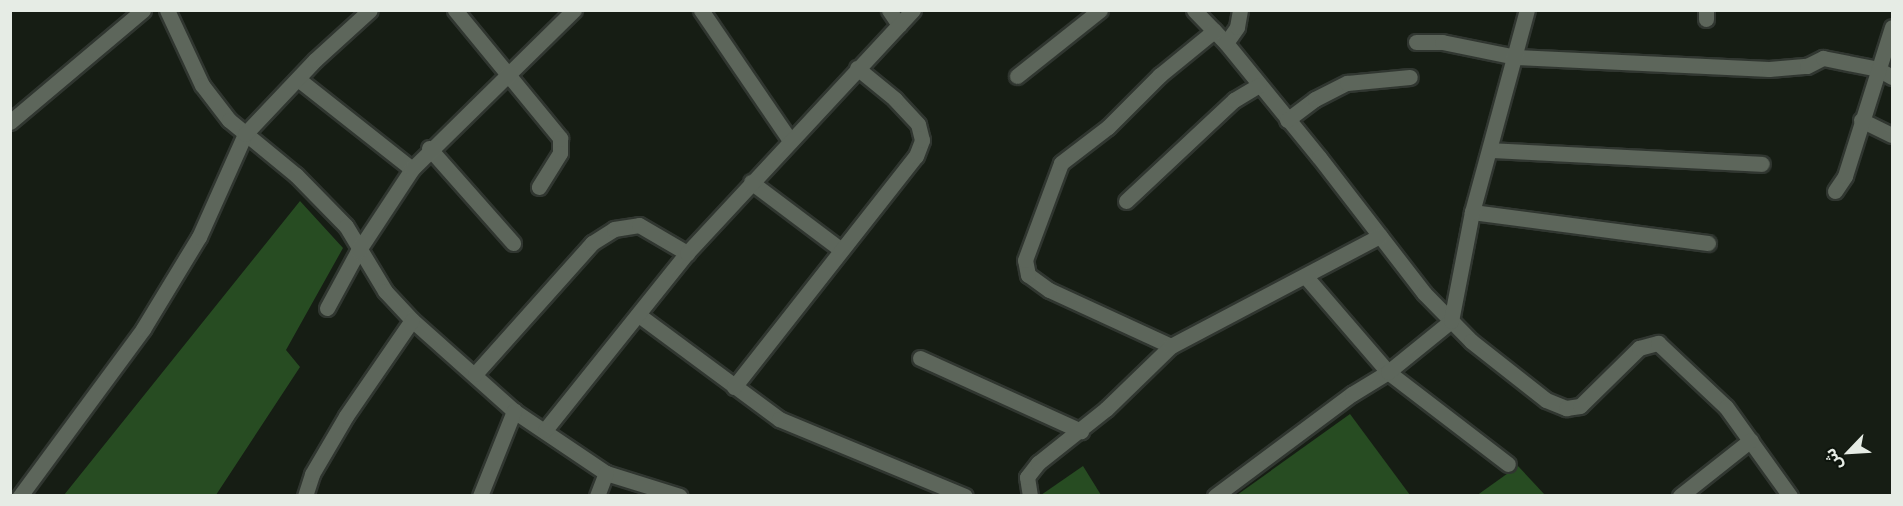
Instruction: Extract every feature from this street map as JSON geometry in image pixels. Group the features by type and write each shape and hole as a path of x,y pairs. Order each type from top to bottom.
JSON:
{"street":[{"path":"10,122 143,10"},
{"path":"167,10 202,85 229,120 296,175 346,226 358,251 385,291 412,320 514,411 606,473 680,495"},
{"path":"20,495 142,329 199,237 245,134 370,10"},
{"path":"455,10 508,71 560,138 560,153 539,187"},
{"path":"701,10 789,139"},
{"path":"889,10 899,25"},
{"path":"545,430 640,316 687,253 789,139 913,10"},
{"path":"1017,76 1100,10"},
{"path":"1194,10 1226,44 1450,321 1546,400 1566,408 1580,406 1640,348 1658,343 1726,407 1790,495"},
{"path":"1226,44 1237,27 1240,10"},
{"path":"1215,495 1352,394 1388,372 1450,321 1472,212 1527,10"},
{"path":"327,308 358,251 412,169 429,148 571,11"},
{"path":"1835,191 1845,176 1861,120 1893,27"},
{"path":"1171,346 1049,290 1028,275 1025,260 1061,163 1108,127 1160,75 1214,30"},
{"path":"1416,42 1442,42 1516,57 1769,69 1807,66 1822,58 1878,69 1893,77"},
{"path":"734,387 840,249 916,156 922,140 918,124 857,68"},
{"path":"1287,120 1324,93 1347,83 1410,77"},
{"path":"298,79 412,169"},
{"path":"1126,201 1234,100 1259,85"},
{"path":"1861,120 1893,135"},
{"path":"429,148 513,243"},
{"path":"1490,150 1762,164"},
{"path":"751,182 840,249"},
{"path":"1472,212 1708,243"},
{"path":"475,374 592,243 615,229 639,225 687,253"},
{"path":"1030,495 1027,477 1038,463 1081,431 1171,346 1306,277 1380,236"},
{"path":"1306,277 1388,372 1508,464"},
{"path":"640,316 779,419 965,495"},
{"path":"305,495 312,474 346,416 412,320"},
{"path":"920,358 1081,431"},
{"path":"480,495 514,411"},
{"path":"1680,495 1751,440"},
{"path":"597,495 606,473"}],"green space":[{"path":"300,201 343,248 286,350 300,367 216,495 64,495"},
{"path":"1350,414 1410,495 1237,495"},
{"path":"1083,466 1101,495 1041,495"},
{"path":"1518,466 1545,495 1476,496"}]}
